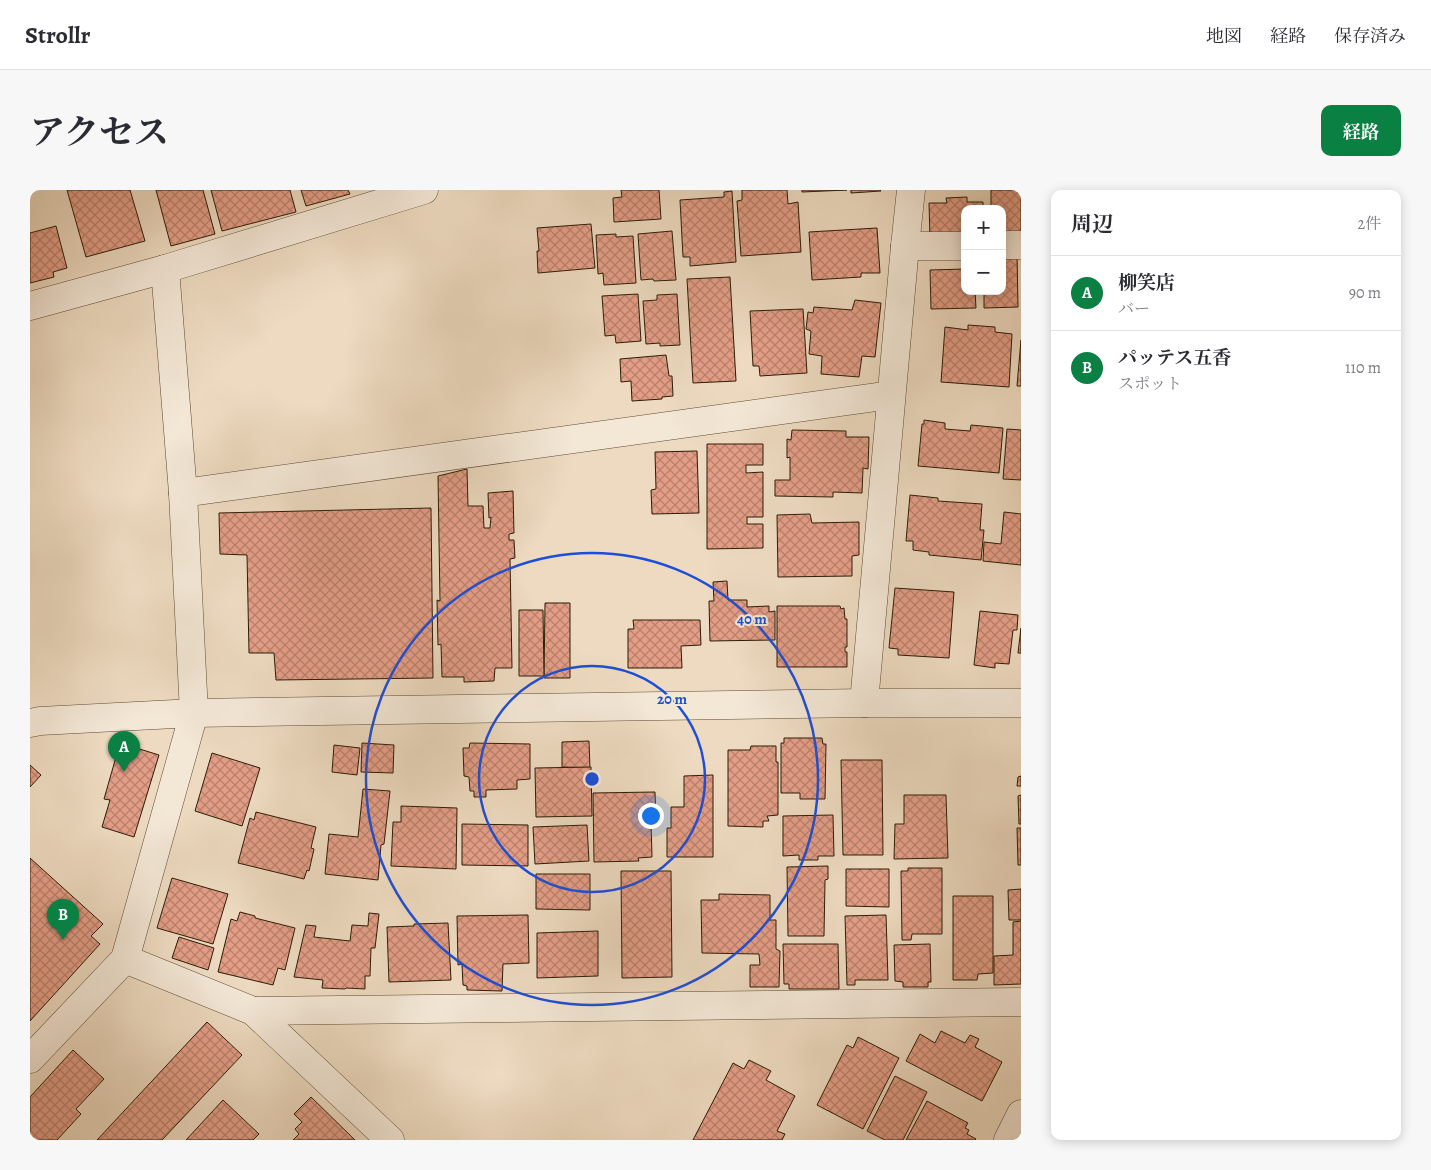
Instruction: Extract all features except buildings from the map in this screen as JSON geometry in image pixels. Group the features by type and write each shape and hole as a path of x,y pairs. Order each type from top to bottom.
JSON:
{"street":[{"path":"30,306 165,269 424,190"},
{"path":"864,703 911,190"},
{"path":"1006,245 1021,245"},
{"path":"905,246 961,246"},
{"path":"30,1059 125,959 194,713 183,493 165,269"},
{"path":"183,493 891,395"},
{"path":"30,723 194,713 864,703 1021,703"},
{"path":"125,959 253,1011 390,1140"},
{"path":"253,1011 1021,1002"},
{"path":"1008,1140 1021,1114"}],"place":[{"name":"柳笑店","path":"124,772"},
{"name":"パッテス五香","path":"63,940"}]}
